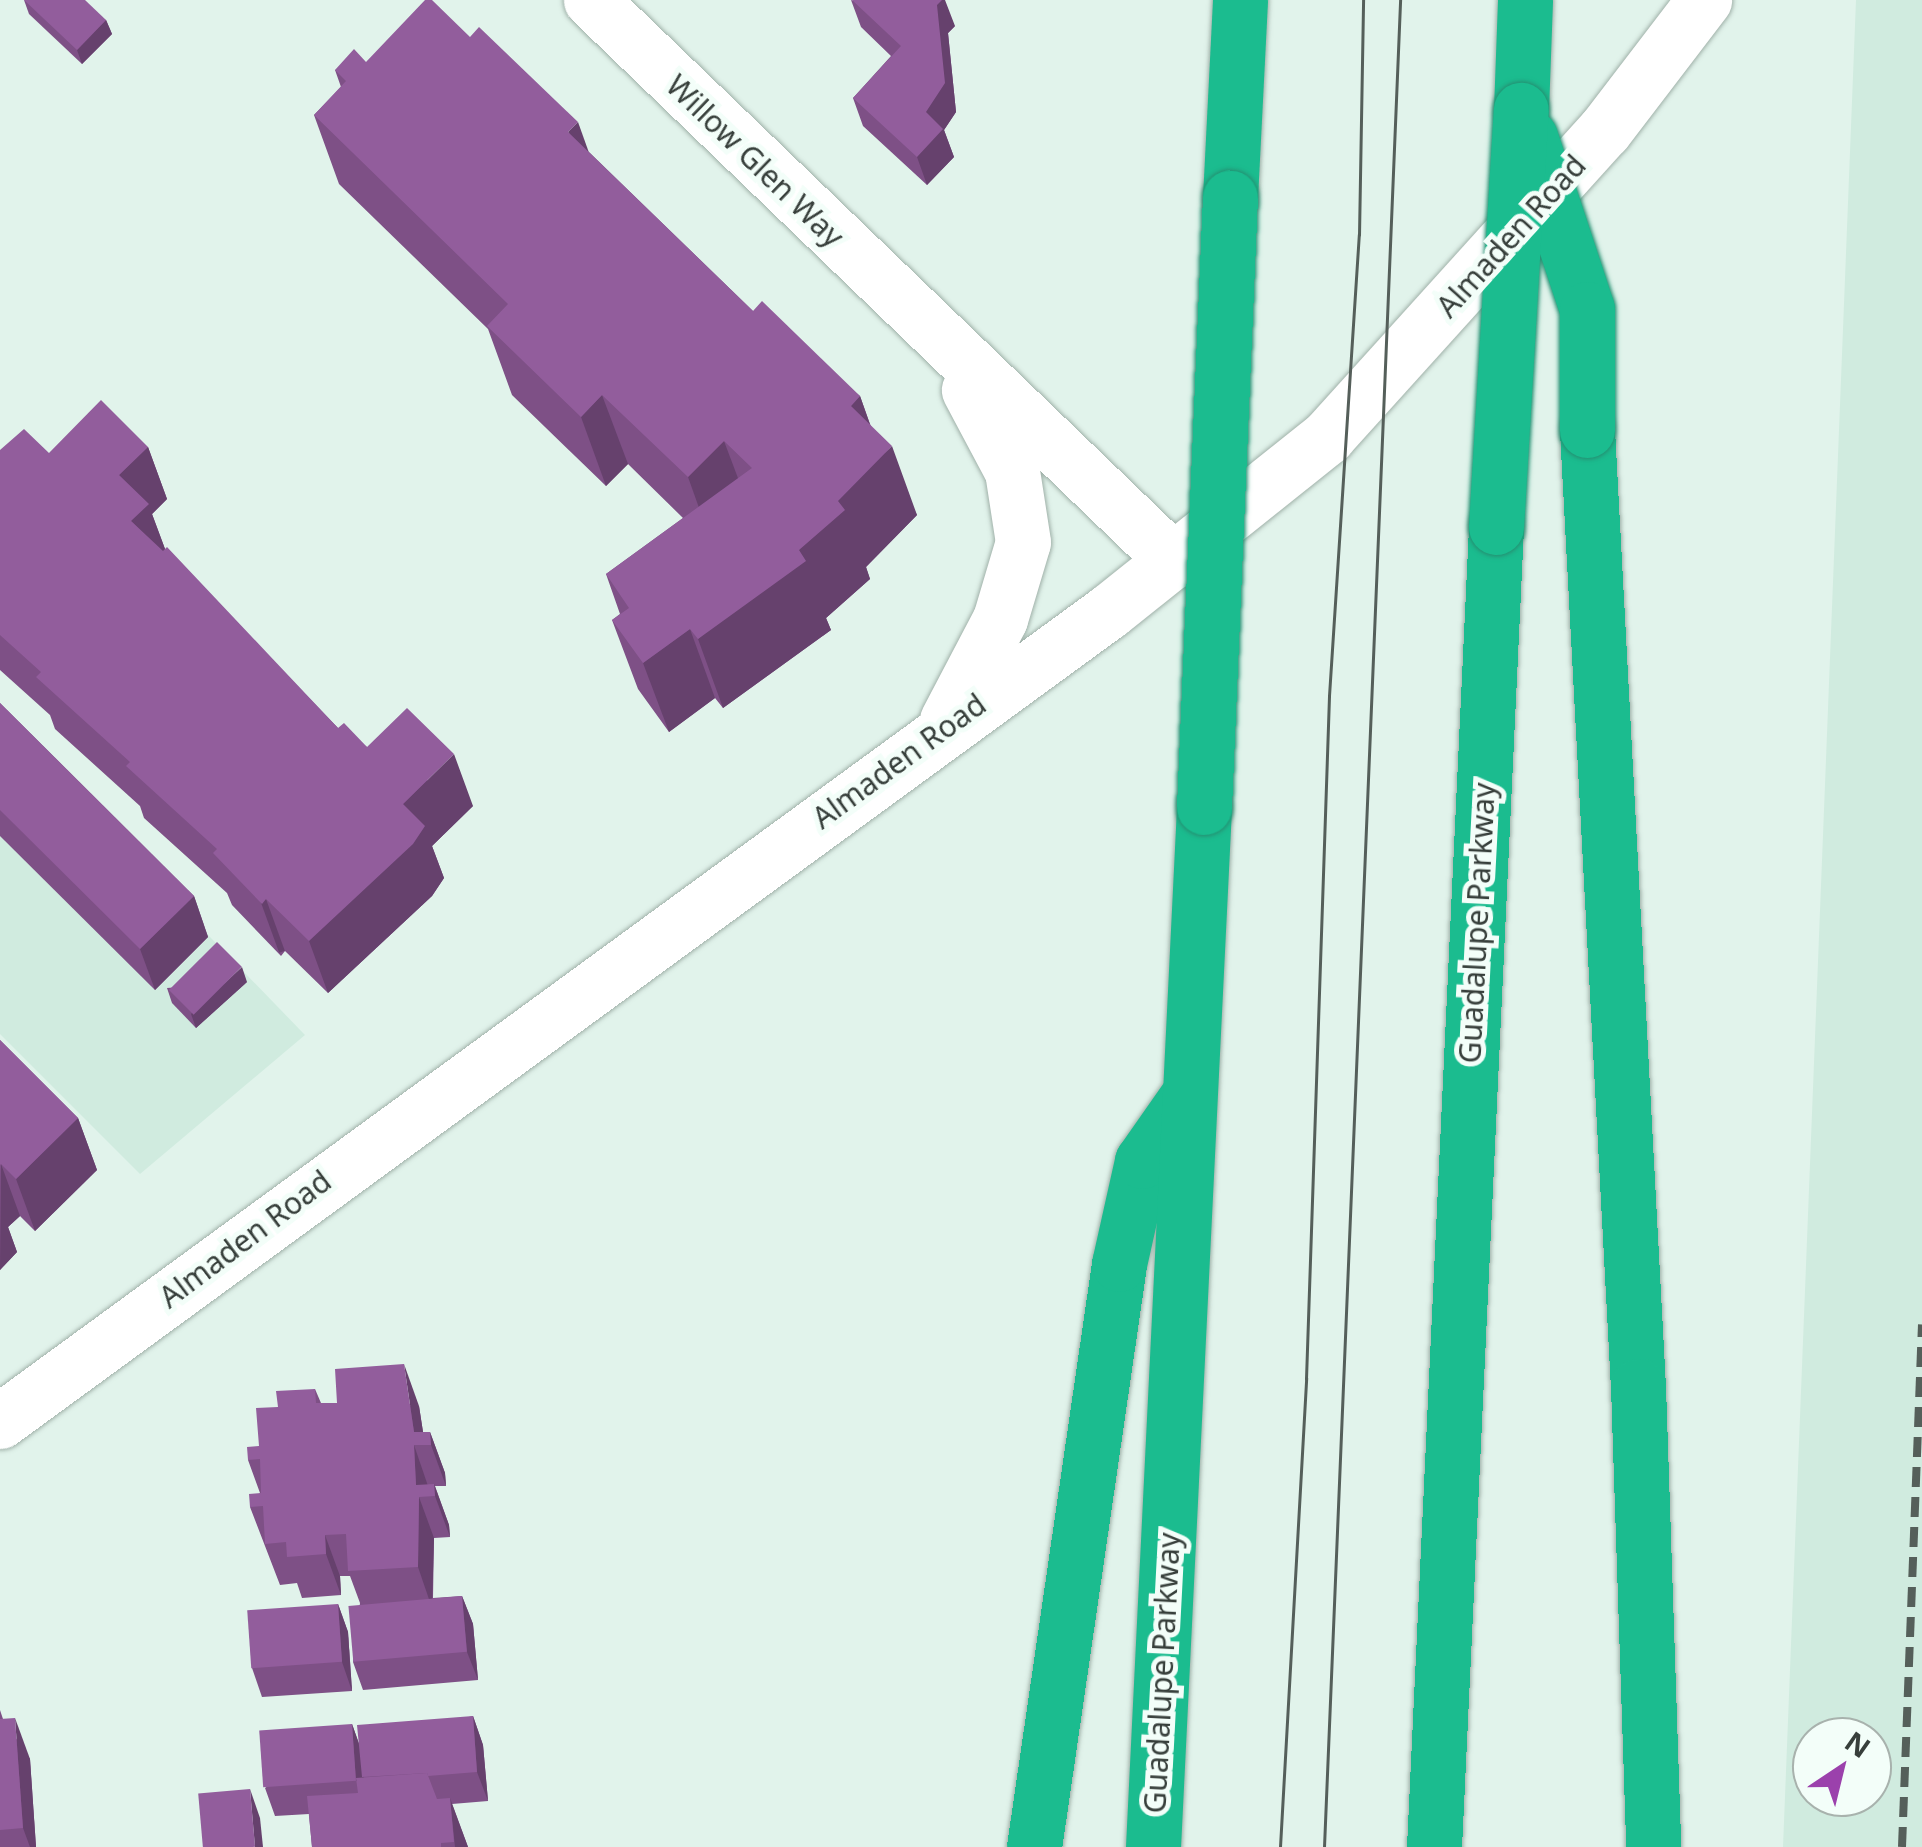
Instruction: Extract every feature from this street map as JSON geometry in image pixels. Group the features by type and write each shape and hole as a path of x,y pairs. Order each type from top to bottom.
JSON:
{"highway":[{"name":"Guadalupe Parkway","path":"1153,1847 1240,0"},
{"name":"Guadalupe Parkway","path":"1434,1847 1496,527 1525,0"},
{"path":"1521,110 1586,309 1588,430 1638,1386 1653,1847"},
{"path":"1034,1847 1119,1264 1142,1161 1189,1094"}],"street":[{"name":"Willow Glen Way","path":"590,0 920,323 1174,562"},
{"name":"Almaden Road","path":"0,1421 1174,562 1341,422 1592,145 1704,0"},
{"name":"Willow Glen Way","path":"920,323 971,393 1012,471 1023,542 1000,620 942,730"}],"shaded area":[{"path":"1856,0 1922,0 1922,1847 1783,1847"},
{"path":"0,720 305,1035 140,1174 0,1034"}],"building":[{"path":"24,0 85,0 106,20 77,50"},
{"path":"425,0 432,0 470,37 479,27 578,122 568,132 753,311 762,301 860,396 851,406 892,446 838,501 845,510 799,550 806,561 698,639 690,629 643,663 612,620 629,608 606,574 752,468 724,441 688,477 602,395 581,417 487,326 508,304 314,115 346,81 335,70 354,49 366,62"},
{"path":"852,0 942,0 937,5 945,83 926,112 943,129 917,157 853,98 901,46"},
{"path":"101,400 148,447 119,475 149,504 131,521 163,551 167,547 338,728 344,723 367,747 407,708 454,754 403,804 425,826 413,844 309,941 266,899 262,904 213,853 217,849 126,766 130,762 36,677 41,672 0,635 0,450 24,429 49,453"},
{"path":"0,703 194,896 140,949 0,810"},
{"path":"217,942 242,967 194,1015 169,990"},
{"path":"0,1040 78,1118 16,1179 0,1165"},
{"path":"404,1364 414,1432 430,1432 431,1445 414,1445 416,1485 434,1484 435,1496 419,1497 418,1567 348,1571 346,1534 325,1535 326,1554 287,1557 286,1542 265,1544 263,1506 250,1507 249,1494 261,1493 260,1459 248,1460 247,1447 259,1446 256,1408 278,1407 276,1391 315,1389 316,1403 337,1403 335,1369"},
{"path":"462,1596 467,1652 353,1662 348,1606"},
{"path":"338,1604 342,1662 251,1668 247,1610"},
{"path":"473,1716 477,1772 362,1777 357,1725"},
{"path":"15,1718 23,1828 0,1830 0,1719"},
{"path":"352,1724 356,1781 263,1787 259,1730"},
{"path":"427,1773 437,1799 450,1798 454,1842 441,1843 441,1847 312,1847 307,1796 358,1793 356,1778"},
{"path":"250,1789 255,1847 203,1847 198,1794"}],"tram line":[{"path":"1280,1847 1306,1379 1329,696 1359,235 1363,0"},
{"path":"1324,1847 1400,0"}],"railway":[{"path":"1902,1847 1922,1324"}]}
